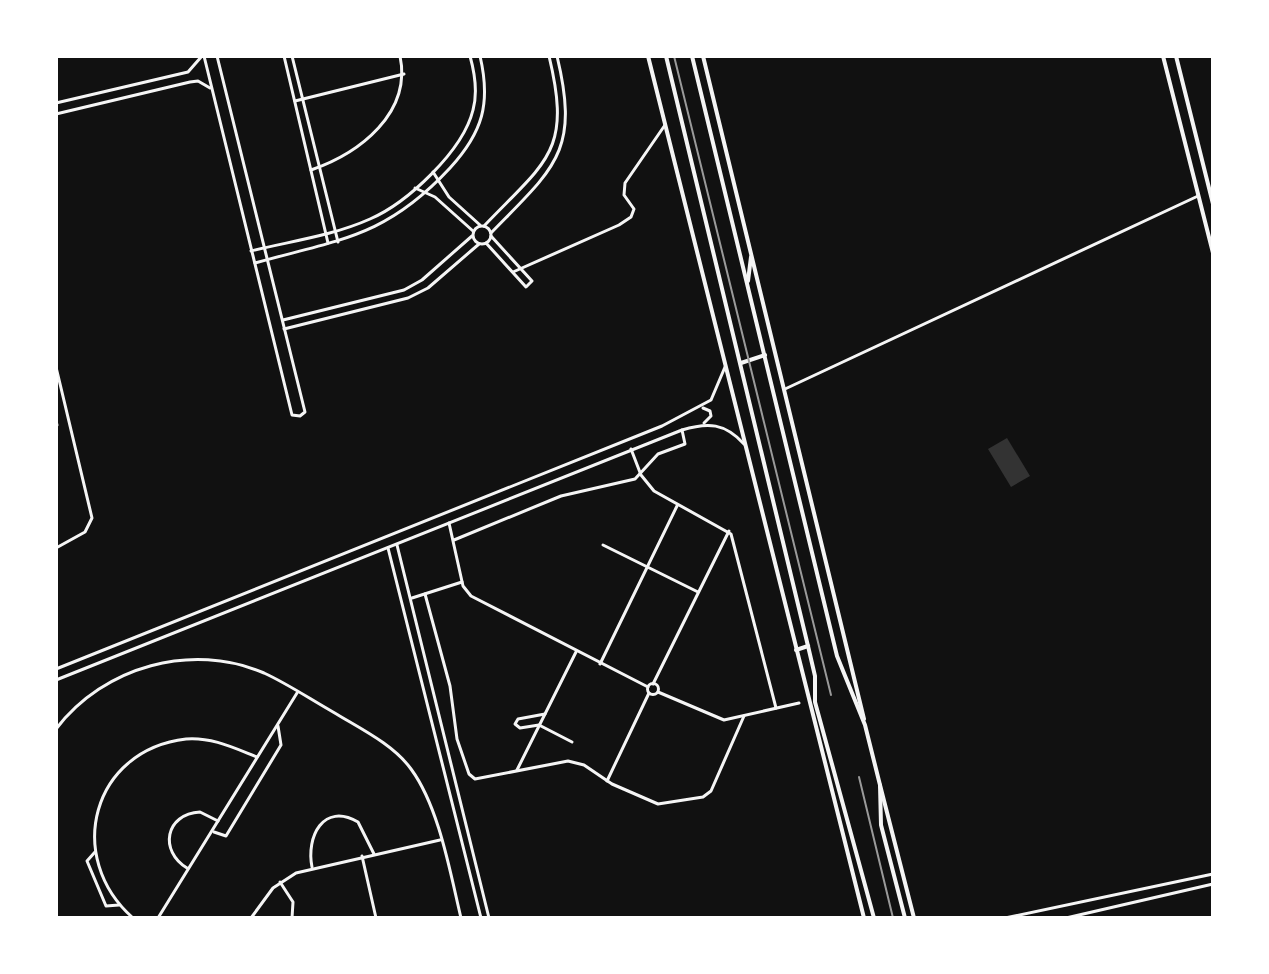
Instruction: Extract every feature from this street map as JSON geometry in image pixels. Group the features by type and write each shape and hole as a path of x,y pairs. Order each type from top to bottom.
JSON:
{"main road":[{"path":"648,56 796,650 874,918"},
{"path":"666,56 815,676 815,702 864,918"},
{"path":"692,56 837,656 865,725"},
{"path":"703,56 836,610 914,918"},
{"path":"1163,56 1213,253"},
{"path":"1176,56 1213,204"},
{"path":"747,283 751,257"},
{"path":"740,364 765,355"},
{"path":"827,613 836,610"},
{"path":"796,650 808,646"},
{"path":"880,785 881,825 905,918"}],"street":[{"path":"203,56 292,415 300,416 305,412 217,56"},
{"path":"56,103 188,72 203,56"},
{"path":"284,56 329,245"},
{"path":"292,56 338,242"},
{"path":"311,170 350,152 376,131 395,104 404,74 400,56"},
{"path":"251,251 335,232 384,212 415,188 457,143 473,113 476,87 470,56"},
{"path":"255,263 338,242 392,220 427,193 467,149 480,129 487,101 480,56"},
{"path":"282,320 384,296 422,280 482,226 537,171 554,143 559,99 549,56"},
{"path":"486,243 545,177 562,146 567,98 557,56"},
{"path":"473,66 482,64"},
{"path":"294,101 404,74"},
{"path":"56,114 190,82 206,84 212,90"},
{"path":"513,272 631,217 633,207 625,197 624,186 665,125"},
{"path":"554,143 562,146"},
{"path":"433,171 449,197 491,234 532,281 526,287 486,243"},
{"path":"415,188 427,193 473,234 479,244"},
{"path":"784,390 1198,196"},
{"path":"284,329 387,305 428,288 479,244 486,243"},
{"path":"384,296 387,305"},
{"path":"56,669 701,408 716,392 726,364"},
{"path":"56,367 92,523 85,532 56,548"},
{"path":"56,680 631,449 704,423 711,416 710,411 701,408"},
{"path":"704,423 727,429 747,447"},
{"path":"454,540 561,496 626,483 641,475 658,454 685,444 682,430"},
{"path":"631,449 641,475 654,491 677,506 729,531 749,593 776,708"},
{"path":"600,664 677,506"},
{"path":"449,523 467,593 481,603 648,687"},
{"path":"648,687 653,684 729,531"},
{"path":"397,544 489,918"},
{"path":"603,545 698,592"},
{"path":"388,548 481,918"},
{"path":"411,598 462,582"},
{"path":"425,594 450,686 457,739 471,777 477,780 568,761 584,765 607,781 658,804 708,795 744,716"},
{"path":"516,772 576,652"},
{"path":"56,729 102,687 163,662 187,659 225,662 263,673 404,759 427,796 461,918"},
{"path":"653,684 658,692"},
{"path":"607,781 649,693 648,687"},
{"path":"158,918 298,692"},
{"path":"649,693 658,692 716,719 799,703"},
{"path":"545,714 518,719 515,724 520,728 539,725 572,742"},
{"path":"212,831 226,836 281,745 278,726"},
{"path":"133,918 105,885 95,852 96,820 102,797 114,779 145,754 186,739 227,744 257,757"},
{"path":"187,868 171,852 169,834 173,824 189,812 200,812 218,821"},
{"path":"312,867 310,841 320,825 334,817 343,816 358,822 365,829 374,854"},
{"path":"251,918 280,882 312,867 440,840"},
{"path":"95,852 86,863 94,884 107,906 119,905"},
{"path":"362,856 376,918"},
{"path":"1005,918 1213,874"},
{"path":"280,882 293,902 292,918"},
{"path":"1066,918 1213,884"}],"shaded area":[{"path":"1007,438 1030,476 1011,487 988,449"}],"railway":[{"path":"674,56 831,695"},
{"path":"859,777 893,918"}]}
